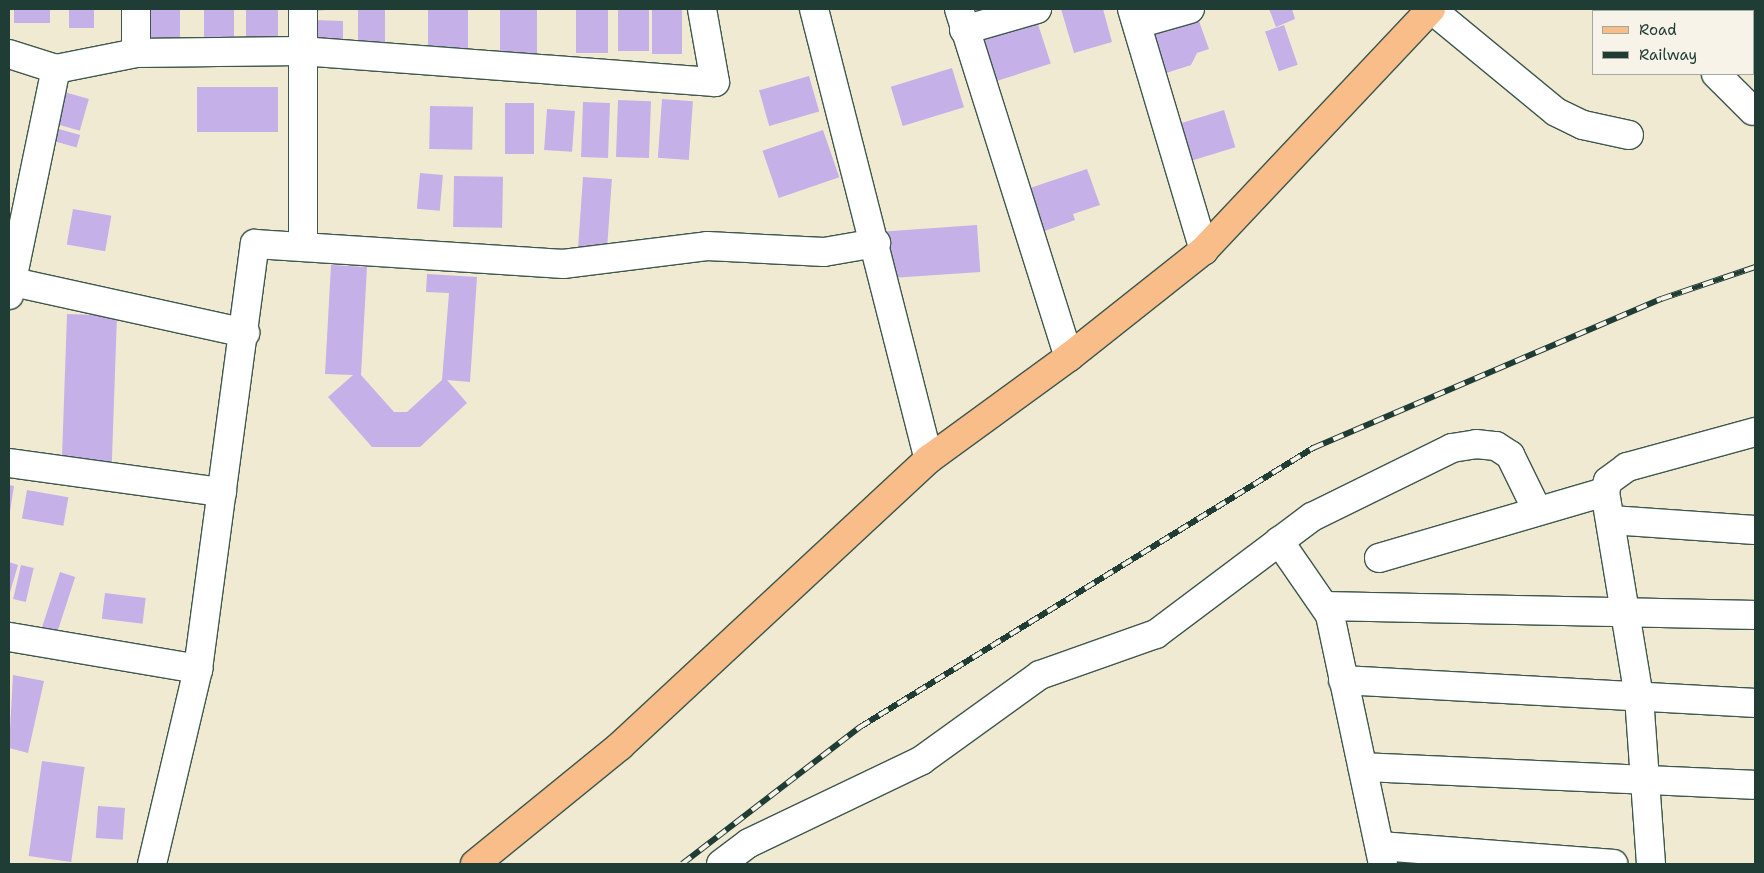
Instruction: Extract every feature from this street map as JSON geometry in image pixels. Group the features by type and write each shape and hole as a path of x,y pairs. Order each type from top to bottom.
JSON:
{"main road":[{"path":"475,864 620,746 929,459 1069,358 1204,250 1431,9"}],"street":[{"path":"136,9 136,53"},
{"path":"303,9 301,51 303,247"},
{"path":"9,54 56,69 136,53 301,51 715,82 702,9"},
{"path":"814,9 876,243 929,459"},
{"path":"1037,9 962,19 1069,358"},
{"path":"1190,9 1135,16 1204,250"},
{"path":"1431,9 1556,112 1583,125 1629,135"},
{"path":"56,69 10,286 245,333"},
{"path":"1717,75 1753,111"},
{"path":"152,864 198,669 245,333 255,244 563,264 707,246 824,252 876,243"},
{"path":"1651,864 1639,697 1627,611 1605,492 1608,481 1627,468 1755,432"},
{"path":"721,864 749,843 922,760 1040,675 1156,634 1280,541 1344,498 1452,448 1476,444 1496,446 1510,455 1537,510"},
{"path":"9,464 222,492"},
{"path":"1379,558 1537,510 1605,492"},
{"path":"1611,520 1755,530"},
{"path":"1280,541 1325,606 1344,680 1382,855 1613,864"},
{"path":"1325,606 1755,615"},
{"path":"9,637 198,669"},
{"path":"1344,680 1755,703"},
{"path":"1363,767 1755,785"}],"building":[{"path":"14,9 50,9 50,23 14,23"},
{"path":"69,9 94,9 94,28 69,28"},
{"path":"148,9 180,9 180,39 148,39"},
{"path":"204,9 234,9 234,40 204,40"},
{"path":"246,9 278,9 278,43 246,43"},
{"path":"305,9 336,9 315,11 315,20 343,21 343,50 304,50"},
{"path":"358,9 385,9 385,48 358,48"},
{"path":"428,9 468,9 468,59 428,59"},
{"path":"500,9 537,9 537,59 500,59"},
{"path":"576,9 608,9 608,53 576,53"},
{"path":"618,9 649,9 649,51 618,51"},
{"path":"652,9 682,9 682,54 652,54"},
{"path":"1061,9 1103,9 1112,42 1074,53"},
{"path":"1269,9 1292,9 1295,19 1276,27"},
{"path":"1195,10 1209,49 1197,53 1191,65 1157,76 1140,30"},
{"path":"1035,15 1051,64 997,81 981,33"},
{"path":"1284,25 1298,65 1279,71 1265,32"},
{"path":"952,68 964,107 903,126 891,87"},
{"path":"809,76 819,112 769,126 759,90"},
{"path":"197,87 278,87 278,132 197,132"},
{"path":"61,91 89,99 80,131 52,123"},
{"path":"662,99 693,101 689,160 658,158"},
{"path":"618,100 651,101 649,158 616,157"},
{"path":"583,102 610,103 608,158 581,157"},
{"path":"505,103 534,103 534,154 505,154"},
{"path":"430,106 473,107 472,150 429,149"},
{"path":"547,109 575,111 572,152 544,150"},
{"path":"1224,110 1235,147 1180,164 1169,127"},
{"path":"59,129 80,135 77,148 55,141"},
{"path":"823,130 839,177 779,198 762,151"},
{"path":"1087,169 1100,205 1073,214 1075,220 1039,233 1024,190"},
{"path":"420,173 443,175 440,211 417,209"},
{"path":"454,176 503,177 502,228 453,227"},
{"path":"583,177 612,179 607,250 578,248"},
{"path":"73,209 111,216 105,251 67,244"},
{"path":"977,225 980,272 888,278 884,231"},
{"path":"331,265 367,267 361,375 394,412 407,412 442,380 449,293 426,292 427,274 477,277 470,382 447,380 467,403 420,447 372,447 328,397 353,375 325,374"},
{"path":"67,314 117,316 112,465 62,463"},
{"path":"9,485 14,486 10,512 9,512"},
{"path":"27,490 68,497 63,526 22,519"},
{"path":"9,562 18,565 9,596"},
{"path":"21,565 34,568 26,602 13,599"},
{"path":"60,572 75,577 55,640 40,635"},
{"path":"105,593 146,598 143,624 102,619"},
{"path":"13,675 44,681 28,753 9,748"},
{"path":"42,761 85,767 71,862 29,856"},
{"path":"98,806 125,808 123,840 96,838"}],"railway":[{"path":"682,864 860,727 1313,448 1661,299 1755,267"}]}
